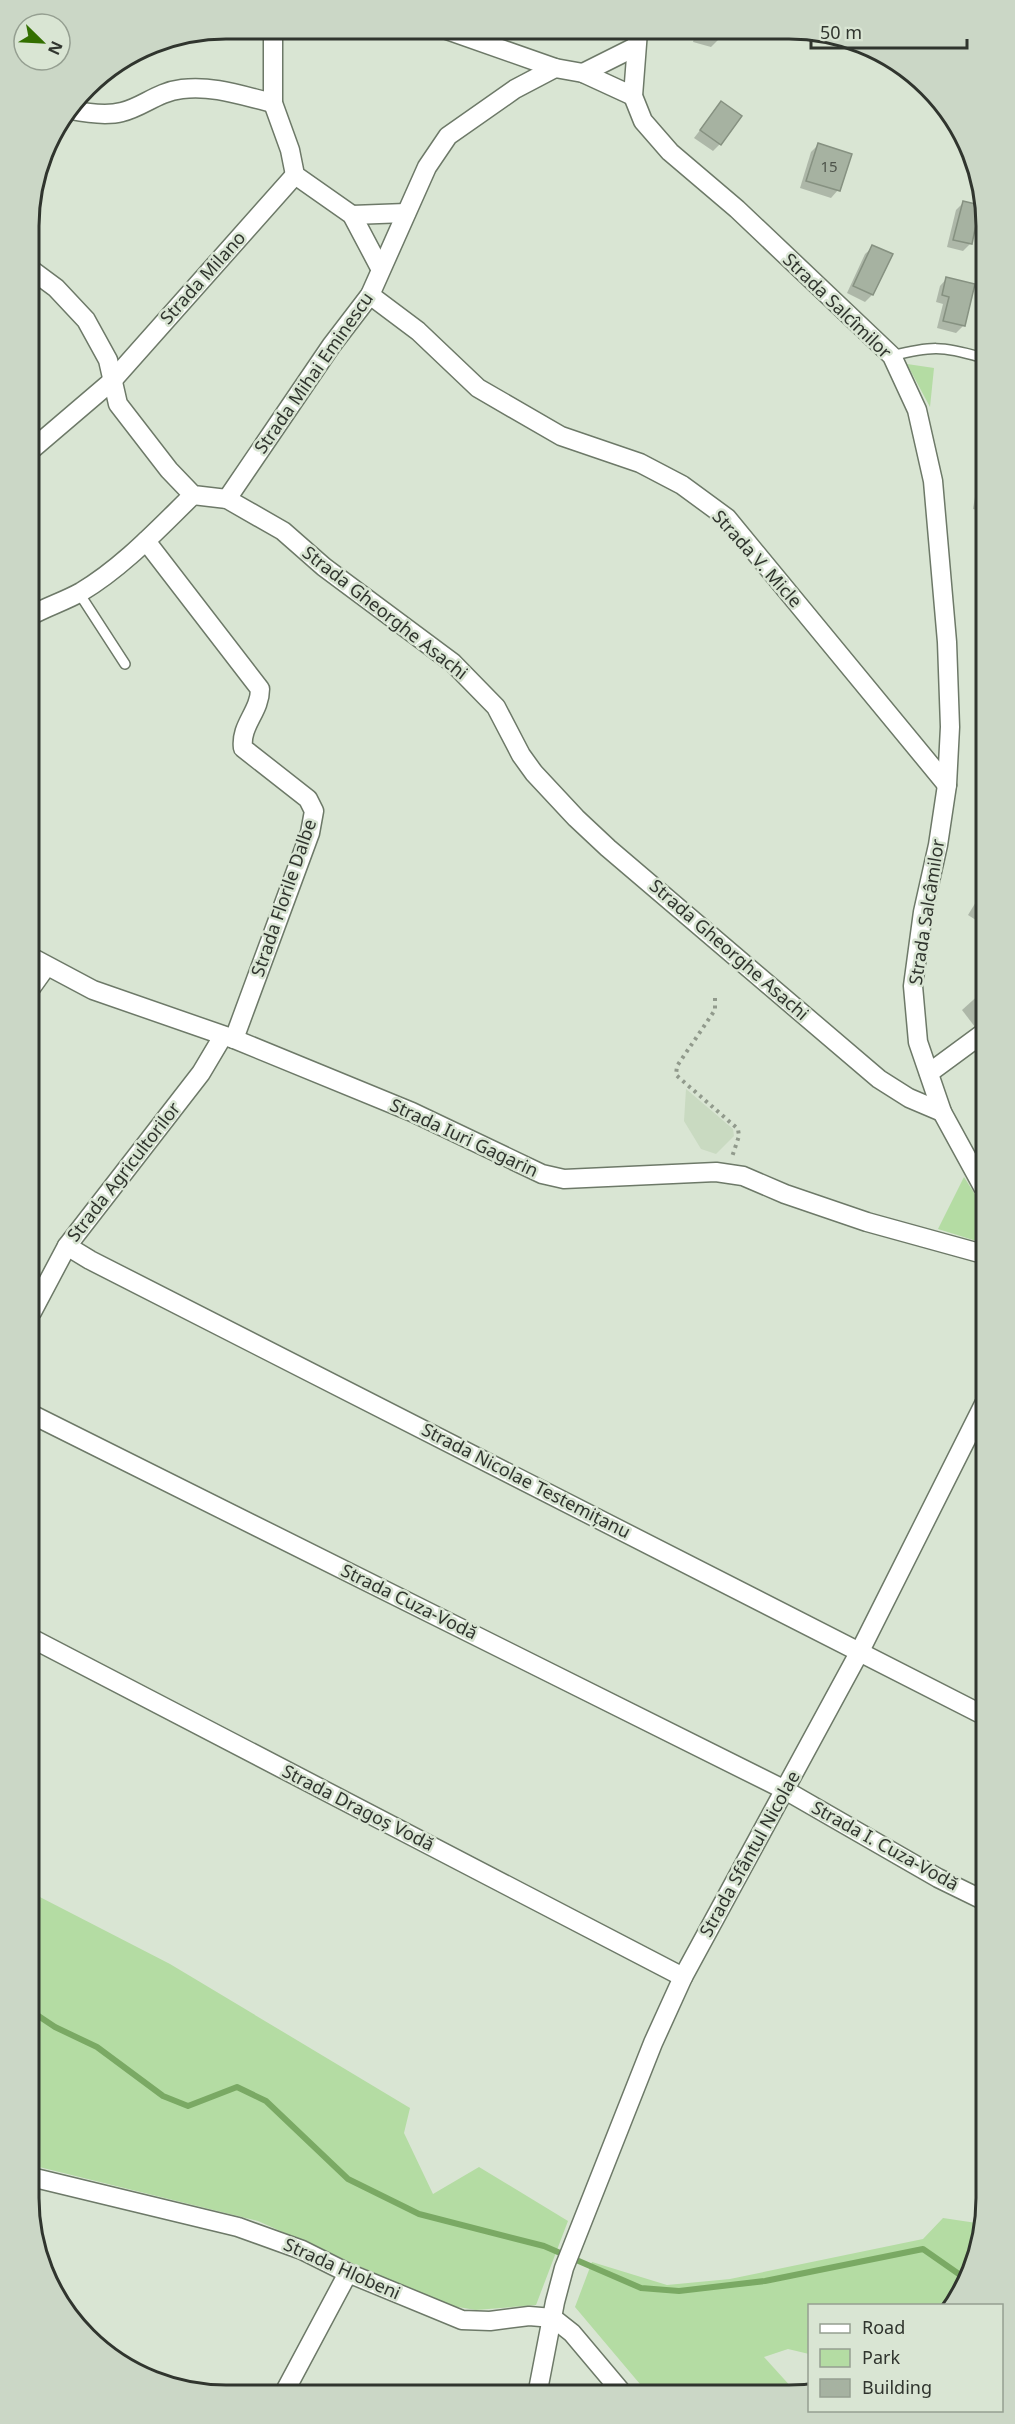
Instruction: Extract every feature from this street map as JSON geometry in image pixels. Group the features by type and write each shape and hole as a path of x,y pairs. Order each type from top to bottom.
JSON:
{"street":[{"path":"273,39 273,103 290,150 296,175 352,215 380,268"},
{"path":"473,39 555,68 583,73 633,96 637,39"},
{"path":"583,73 637,39"},
{"name":"Strada Mihai Eminescu","path":"227,498 331,346 370,294 427,167 448,136 515,89 555,68"},
{"path":"79,112 121,112 160,94 183,89 217,89 273,103"},
{"name":"Strada Salcîmilor","path":"633,96 642,121 670,152 737,210 892,356 917,410 933,480 947,642 950,727 946,785"},
{"name":"Strada Milano","path":"111,381 296,175"},
{"path":"352,215 406,213"},
{"path":"39,275 56,288 86,320 108,360 118,404 169,470 193,495 146,541 79,593 39,612"},
{"name":"Strada V. Micle","path":"370,294 418,332 478,388 561,436 640,463 674,480 727,518 946,785"},
{"path":"39,443 111,381"},
{"name":"Strada Gheorghe Asachi","path":"193,495 227,498 283,531 324,567 453,663 496,707 521,755 534,773 608,848 879,1079 909,1098 942,1112"},
{"name":"Strada Florile Dalbe","path":"146,541 260,689 260,700 242,736 243,748 308,799 314,811 310,833 228,1037"},
{"name":"Strada Salcâmilor","path":"929,1073 918,1042 913,986 923,912 938,845 946,785"},
{"name":"Strada Iuri Gagarin","path":"39,962 93,990 228,1037 412,1112 542,1174 564,1179 727,1173 743,1176 785,1194 867,1222 976,1252"},
{"name":"Strada Agricultorilor","path":"39,1299 67,1246 228,1037"},
{"path":"976,1039 929,1073 942,1112 976,1174"},
{"name":"Strada Nicolae Testemițanu","path":"67,1246 976,1711"},
{"name":"Strada Cuza-Vodă","path":"39,1418 785,1790"},
{"name":"Strada Sfântul Nicolae","path":"539,2385 564,2268 653,2043 684,1977 860,1651 976,1420"},
{"name":"Strada Dragoș Vodă","path":"39,1642 684,1977"},
{"name":"Strada I. Cuza-Vodă","path":"785,1790 938,1878 976,1897"},
{"name":"Strada Hlobeni","path":"39,2179 238,2227 302,2250 348,2273 462,2320 490,2321 528,2316 553,2318"},
{"path":"288,2385 348,2273"},
{"path":"553,2318 572,2333 616,2385"}],"lane":[{"path":"892,356 917,350 946,347 976,356"},
{"path":"79,593 125,664"}],"path":[{"path":"715,998 715,1010 677,1066 676,1075 738,1129 739,1136 727,1173"}],"shaded area":[{"path":"686,1089 733,1129 734,1136 716,1154 701,1149 684,1121"}],"green space":[{"path":"907,364 934,368 930,407"},
{"path":"964,1177 976,1196 976,1241 938,1229"},
{"path":"39,1897 170,1964 410,2108 404,2133 433,2194 479,2167 568,2221 536,2305 476,2310 446,2305 258,2221 39,2167"},
{"path":"943,2218 974,2223 966,2258 957,2280 942,2304 808,2304 808,2354 788,2349 764,2357 789,2385 641,2385 575,2307 592,2262 667,2285 730,2279 923,2239"}],"building":[{"path":"721,101 742,116 721,145 700,130"},
{"path":"818,143 852,154 840,191 806,181"},
{"path":"963,201 974,204 976,225 972,244 953,240"},
{"path":"872,245 893,254 873,295 853,286"},
{"path":"946,277 975,284 965,326 943,321 949,297 942,295"}],"waterway":[{"path":"39,2016 55,2027 97,2047 163,2096 188,2106 237,2087 266,2101 348,2179 419,2214 544,2246 641,2288 679,2291 765,2281 923,2249 959,2274"}]}
